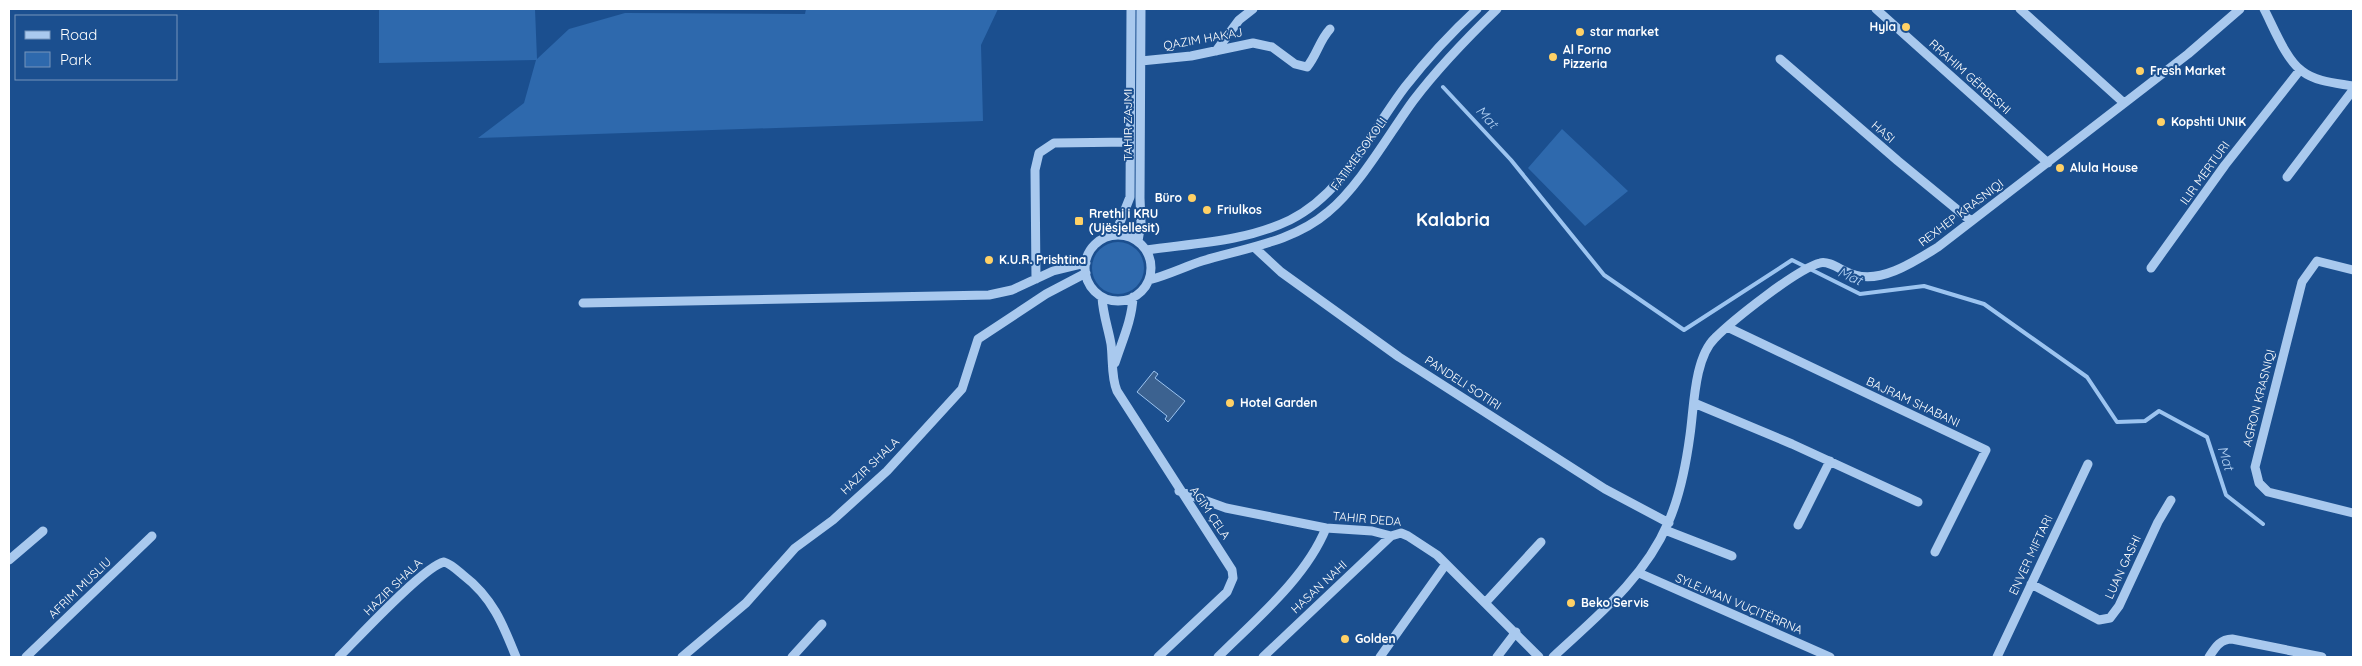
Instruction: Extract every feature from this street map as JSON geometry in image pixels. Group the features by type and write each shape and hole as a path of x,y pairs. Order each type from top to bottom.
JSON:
{"street":[{"name":"TAHIR ZAJMI","path":"1115,235 1130,197 1130,9"},
{"name":"TAHIR ZAJMI","path":"1138,241 1142,216 1141,9"},
{"path":"1216,51 1239,20 1253,9"},
{"name":"FATIME SOKOLI","path":"1146,250 1211,243 1248,234 1290,219 1320,201 1342,176 1410,81 1477,9"},
{"name":"FATIME SOKOLI","path":"1149,280 1196,263 1254,247 1307,226 1339,203 1431,78 1497,9"},
{"name":"RRAHIM GËRBESHI","path":"1876,9 2048,163"},
{"path":"2020,9 2124,103"},
{"name":"REXHEP KRASNIQI","path":"1553,657 1612,602 1639,573 1667,526 1684,470 1694,403 1706,354 1714,339 1727,327 1813,266 1825,262 1856,276 1876,277 1921,258 1971,222 2188,54 2240,9"},
{"path":"2264,9 2287,52 2300,70 2320,79 2353,86"},
{"name":"QAZIM HAKAJ","path":"1141,61 1177,58 1240,45 1263,44 1272,47 1294,64 1306,67 1316,56 1320,40 1330,29"},
{"name":"HASI","path":"1780,59 1971,222"},
{"name":"ILIR MERTURI","path":"2151,268 2226,165 2300,70"},
{"path":"2287,177 2353,90"},
{"path":"1036,279 1035,170 1039,153 1054,143 1130,142"},
{"path":"1115,235 1138,241 1146,250 1151,266 1149,280 1142,290 1133,297 1120,300 1102,297 1091,288 1086,273 1086,263 1089,252 1095,244 1115,235"},
{"name":"PANDELI SOTIRI","path":"1254,247 1281,272 1385,347 1605,489 1667,526"},
{"name":"AGRON KRASNIQI","path":"2353,270 2317,261 2302,282 2255,467 2259,483 2268,492 2353,513"},
{"path":"583,303 989,295 1012,290 1054,271 1086,263"},
{"name":"HAZIR SHALA","path":"682,657 746,603 796,548 833,520 887,471 962,389 978,339 1046,294 1086,273"},
{"name":"AGIM ÇELA","path":"1102,297 1116,391 1172,474 1180,491 1228,563 1233,578 1227,592 1158,657"},
{"name":"AGIM ÇELA","path":"1114,368 1124,331 1132,316 1133,297"},
{"name":"BAJRAM SHABANI","path":"1727,327 1986,450 1936,552"},
{"path":"1694,403 1830,461 1918,502"},
{"path":"1798,525 1830,461"},
{"name":"ENVER MIFTARI","path":"1997,657 2088,464"},
{"name":"TAHIR DEDA","path":"1180,491 1226,508 1326,528 1372,531 1392,536 1401,533 1408,536 1437,555 1539,657"},
{"name":"LUAN GASHI","path":"2031,584 2100,620 2110,618 2119,606 2158,522 2171,500"},
{"path":"1667,526 1732,556"},
{"path":"1218,657 1288,585 1310,558 1326,528"},
{"path":"9,560 43,530"},
{"name":"AFRIM MUSLIU","path":"26,657 152,536"},
{"name":"HASAN NAHI","path":"1263,657 1392,536"},
{"path":"1485,603 1541,542"},
{"name":"HAZIR SHALA","path":"339,657 406,590 436,564 444,562 469,579 491,602 502,621 516,657"},
{"path":"1380,657 1446,564"},
{"name":"SYLEJMAN VUÇITËRRNA","path":"1639,573 1830,657"},
{"path":"792,657 822,624"},
{"path":"1497,657 1516,632"},
{"path":"2209,657 2220,643 2225,639 2232,638 2322,657"}],"green space":[{"path":"379,9 535,9 537,59 569,29 625,13 805,14 806,9 998,9 981,45 983,121 478,138 524,103 536,60 379,63"},
{"path":"1562,129 1628,191 1585,226 1528,168"},
{"path":"1118,242 1128,244 1136,250 1142,258 1144,268 1142,278 1136,286 1128,292 1118,294 1108,292 1100,286 1094,278 1092,268 1094,258 1100,250 1108,244"}],"shaded area":[{"path":"1154,371 1158,374 1155,378 1185,401 1168,422 1165,419 1167,416 1137,392"}],"waterway":[{"name":"Mat","path":"1443,87 1511,160 1604,275 1684,330 1792,260 1860,294 1924,286 1984,304 2087,377 2117,422 2145,421 2159,411 2207,437 2226,495 2263,524"}],"place":[{"name":"Hyla","path":"1906,27"},
{"name":"star market","path":"1580,32"},
{"name":"Al Forno Pizzeria","path":"1553,57"},
{"name":"Fresh Market","path":"2140,71"},
{"name":"Kopshti UNIK","path":"2161,122"},
{"name":"Alula House","path":"2060,168"},
{"name":"Büro","path":"1192,198"},
{"name":"Friulkos","path":"1207,210"},
{"name":"Rrethi i KRU (Ujësjellesit)","path":"1079,221"},
{"name":"K.U.R. Prishtina","path":"989,260"},
{"name":"Hotel Garden","path":"1230,403"},
{"name":"Beko Servis","path":"1571,603"},
{"name":"Golden","path":"1345,639"}],"district":[{"name":"Kalabria","path":"1453,220"}]}
